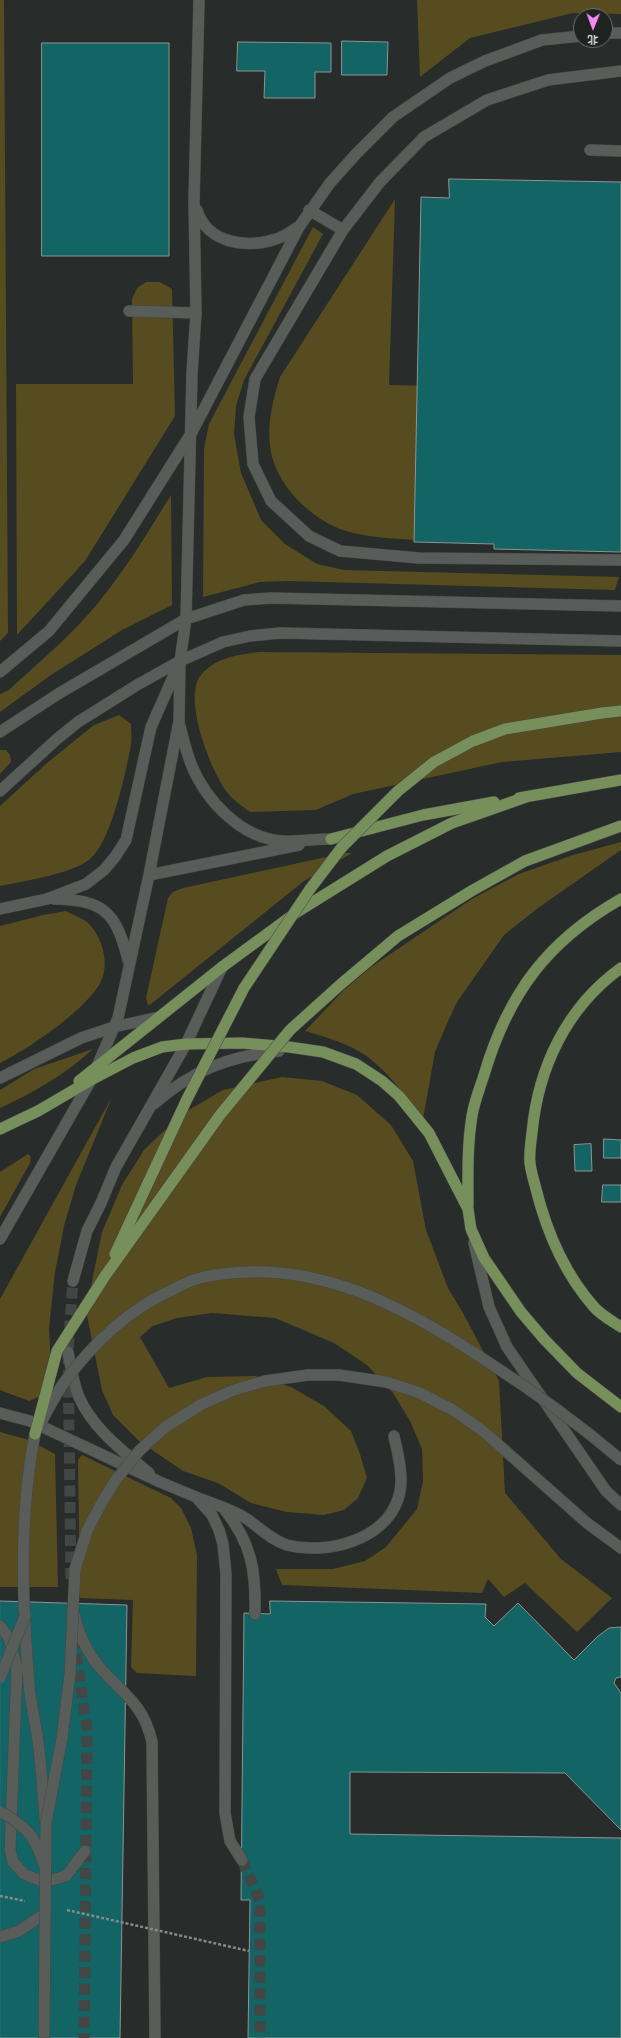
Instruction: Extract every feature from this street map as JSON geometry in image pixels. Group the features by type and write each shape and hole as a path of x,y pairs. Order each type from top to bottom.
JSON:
{"main road":[{"path":"105,1276 187,1098 244,988 310,889 342,847 398,791 434,762 472,741 506,729 602,712 621,711"},
{"path":"331,839 423,815 621,780"},
{"path":"52,1103 98,1064 222,967 297,912 387,856 452,823 526,797"},
{"path":"35,1434 57,1351 105,1276 225,1109 290,1030 341,984 398,936 473,890 525,861 621,826"},
{"path":"621,899 599,911 558,943 534,972 513,1003 492,1049 472,1114 468,1160 468,1209 471,1229 484,1258 522,1312 544,1339 577,1373 621,1407"},
{"path":"621,968 603,981 578,1009 560,1036 545,1068 534,1112 530,1162 541,1208 552,1242 570,1278 596,1309 621,1327"},
{"path":"0,1129 52,1103 91,1080 134,1058 162,1047 186,1044 242,1043 323,1052 356,1064 382,1081 414,1112 429,1133 468,1209"}],"street":[{"path":"0,1239 91,1080 118,1018 149,875 179,721 180,661 186,619 192,432 192,373 196,313 194,201 199,0"},
{"path":"0,672 49,631 124,540 192,432 299,227 309,210 335,178 393,117 450,78 485,60 542,40 573,37"},
{"path":"621,71 548,80 487,100 424,137 380,182 342,230 255,380 250,416 253,464 271,501 309,536 340,551 419,558 621,560"},
{"path":"590,150 621,150"},
{"path":"194,201 200,220 212,234 225,240 247,243 262,242 277,239 299,227"},
{"path":"309,210 342,230"},
{"path":"129,312 196,313"},
{"path":"0,732 58,694 186,619 244,600 271,598 621,606"},
{"path":"0,791 78,722 137,685 180,661 223,642 250,636 280,633 621,641"},
{"path":"0,909 47,899 86,884 104,870 115,857 126,840 151,727 180,661"},
{"path":"179,721 191,764 200,783 222,811 243,828 263,837 282,840 331,839"},
{"path":"149,875 331,839"},
{"path":"47,899 80,901 102,909 112,918 122,936 129,962"},
{"path":"72,1281 86,1231 101,1202 116,1167 146,1111 186,1044 222,967"},
{"path":"0,1078 80,1038 114,1027 158,1017"},
{"path":"146,1111 174,1087 198,1072 262,1053 305,1049"},
{"path":"0,1133 11,1124"},
{"path":"471,1229 489,1307 507,1347 606,1491 621,1505"},
{"path":"44,2038 46,1823 37,1735 29,1684 25,1616 24,1514 27,1475 35,1434 62,1385 83,1359 128,1316 160,1296 198,1278 236,1272 282,1273 322,1280 373,1296 407,1312 452,1338 517,1380 621,1460"},
{"path":"68,1352 79,1396 97,1426 113,1443 160,1482"},
{"path":"46,1823 62,1738 70,1674 76,1569 87,1531 112,1487 139,1451 164,1428 202,1404 234,1390 265,1381 308,1375 339,1375 386,1382 420,1393 453,1410 483,1431 588,1523 621,1548"},
{"path":"0,1413 30,1421 160,1482 245,1518 274,1540 287,1545 322,1547 342,1545 363,1537 380,1526 390,1514 398,1499 400,1470 394,1436"},
{"path":"196,1497 212,1515 223,1544 226,1574 225,1813 230,1841 242,1860"},
{"path":"225,1509 238,1526 252,1557 256,1591 255,1614"},
{"path":"71,1603 84,1645 102,1670 139,1710 148,1723 152,1742 154,1760 155,2038"},
{"path":"0,1678 25,1616"},
{"path":"0,1626 9,1638 17,1668 10,1850 13,1862 24,1874 44,1882 66,1876 85,1851"},
{"path":"0,1812 30,1831 36,1840 46,1868"},
{"path":"0,1937 19,1931 44,1914"}],"path":[{"path":"0,1896 31,1902"},
{"path":"62,1909 249,1951"}],"shaded area":[{"path":"0,0 4,0 8,633 0,641"},
{"path":"417,0 621,0 621,14 613,14 613,8 573,8 573,13 470,38 420,77"},
{"path":"395,199 389,385 437,386 434,541 367,536 333,526 320,518 296,499 279,474 273,460 270,446 270,420 280,377"},
{"path":"313,227 323,234 244,380 236,406 234,434 241,473 261,520 285,544 317,564 344,570 619,577 615,590 288,581 260,582 203,597 204,449 209,424"},
{"path":"146,282 160,282 172,289 175,416 85,561 17,635 16,384 133,384 132,299 137,288"},
{"path":"171,495 172,605 122,630 51,675 0,712 0,694 9,690 55,648 88,615 127,564"},
{"path":"259,652 621,655 621,752 502,762 353,794 316,810 250,812 229,795 214,768 201,734 195,700 196,686 201,675 213,664 243,654"},
{"path":"119,715 131,724 131,745 111,823 98,851 90,859 72,869 0,886 0,806 47,763 94,725"},
{"path":"0,750 6,750 10,755 11,762 0,774"},
{"path":"621,842 621,850 538,908 504,935 457,1002 445,1028 435,1052 423,1119 391,1078 368,1057 346,1045 305,1031 344,990 371,967 472,899 519,874 570,856"},
{"path":"345,853 352,853 304,881 148,1005 146,998 168,898 173,892 183,888"},
{"path":"66,911 88,923 98,937 103,950 105,965 102,979 96,990 85,1002 57,1027 12,1057 0,1063 0,926"},
{"path":"93,1049 72,1067 49,1082 0,1108 0,1090 34,1069"},
{"path":"282,1077 322,1081 357,1095 391,1125 413,1161 426,1230 448,1288 499,1381 505,1493 561,1559 612,1598 577,1632 525,1583 504,1597 488,1579 482,1593 282,1585 276,1569 333,1569 365,1561 386,1547 417,1509 423,1481 422,1449 410,1421 393,1393 367,1365 334,1343 275,1318 212,1313 177,1318 153,1326 140,1337 169,1388 207,1377 256,1376 291,1387 324,1406 351,1431 367,1478 358,1498 344,1510 324,1515 287,1512 251,1503 218,1483 183,1471 139,1441 113,1415 102,1390 86,1311 102,1232 122,1185 144,1150 182,1114 223,1090"},
{"path":"112,1097 76,1185 64,1226 55,1272 49,1328 51,1369 41,1396 29,1401 0,1390 0,1299"},
{"path":"28,1154 31,1157 30,1163 0,1217 0,1172"},
{"path":"0,1432 29,1440 55,1454 58,1587 0,1587"},
{"path":"82,1455 171,1498 181,1508 191,1528 197,1555 196,1676 137,1673 131,1667 133,1600 80,1598 78,1460"}],"building":[{"path":"342,41 388,42 387,75 342,75"},
{"path":"238,42 331,43 331,72 315,72 315,98 264,98 265,71 237,71"},
{"path":"42,43 169,43 169,256 42,256"},
{"path":"449,179 621,182 621,552 494,549 494,544 414,542 421,197 449,198"},
{"path":"604,1139 621,1140 621,1158 604,1158"},
{"path":"591,1144 592,1171 575,1171 574,1145"},
{"path":"603,1185 621,1185 621,1202 602,1202"},
{"path":"0,1601 127,1605 120,2038 0,2038"},
{"path":"270,1601 486,1604 485,1617 494,1626 518,1603 574,1660 597,1637 609,1628 621,1627 621,1677 616,1678 614,1683 621,1693 621,1830 565,1773 350,1772 350,1834 621,1838 621,2038 248,2038 250,1900 241,1900 244,1613 270,1614"}],"tunnel":[{"path":"71,1579 68,1352 73,1281"},
{"path":"74,1638 87,1730 84,2038"},
{"path":"242,1860 260,1901 260,2038"}]}
